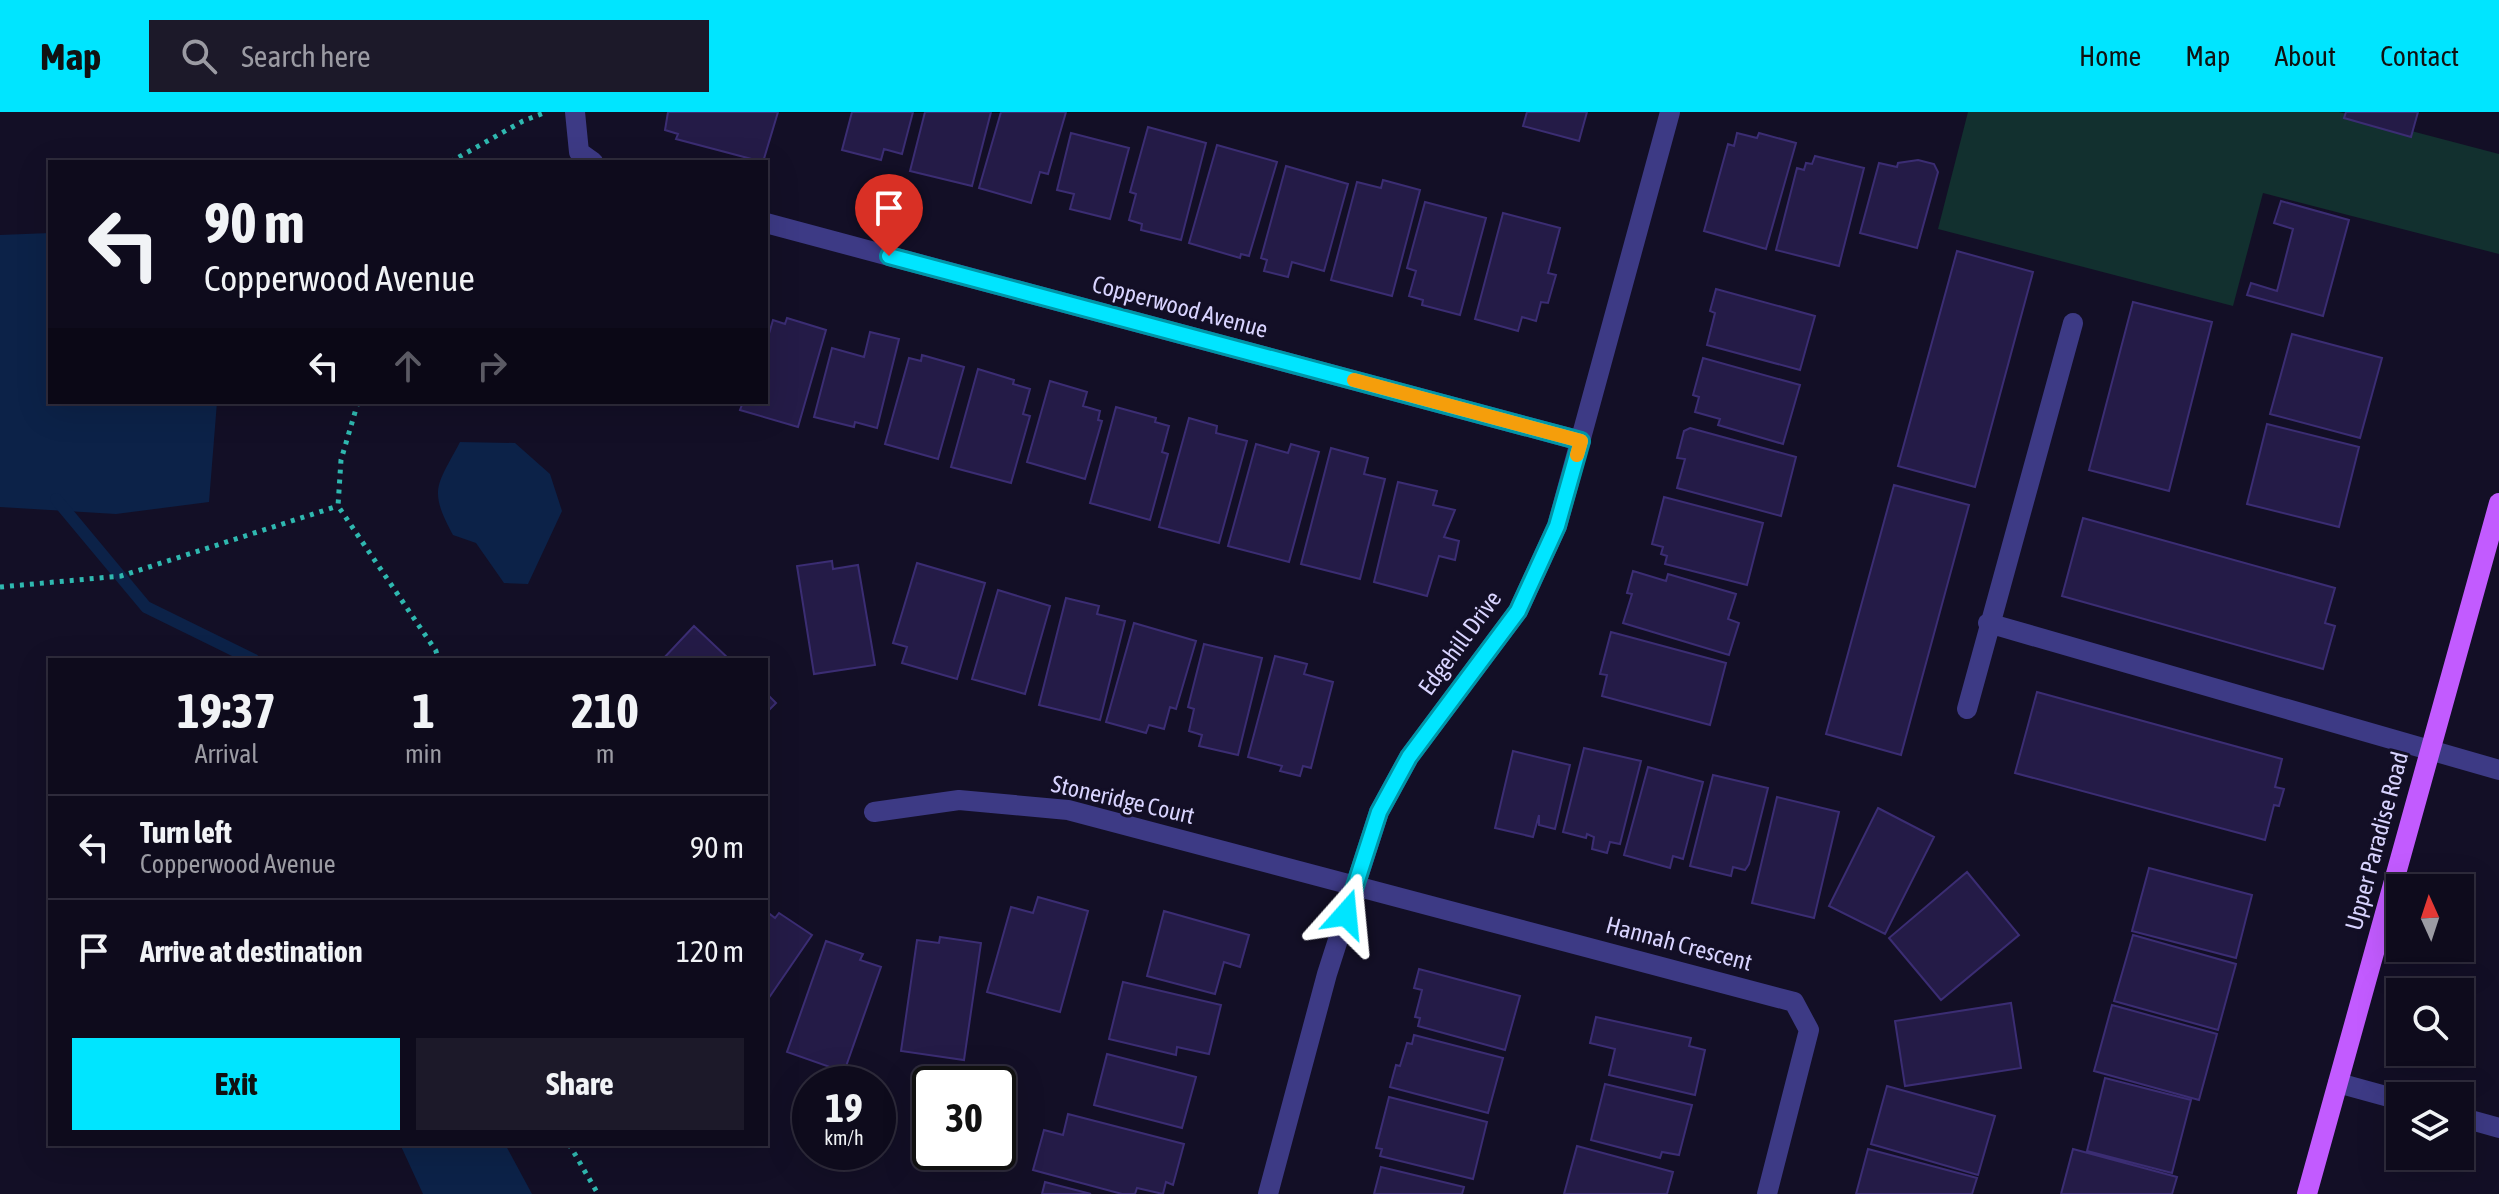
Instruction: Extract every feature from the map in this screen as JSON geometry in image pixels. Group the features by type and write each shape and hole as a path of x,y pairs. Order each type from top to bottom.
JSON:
{"main road":[{"name":"Upper Paradise Road","path":"2307,1194 2499,503"}],"street":[{"path":"575,112 579,152 590,160"},
{"name":"Edgehill Drive","path":"1268,1194 1327,974 1379,812 1409,757 1518,611 1557,526 1670,112"},
{"name":"Copperwood Avenue","path":"768,224 1581,441"},
{"path":"1967,709 1988,623 2073,323"},
{"path":"1988,623 2499,770"},
{"name":"Stoneridge Court","path":"874,812 959,800 1068,810 1356,884"},
{"name":"Hannah Crescent","path":"1356,884 1794,1002 1809,1030 1767,1194"},
{"path":"2338,1083 2386,1096"},
{"path":"2474,1121 2499,1128"}],"path":[{"path":"454,160 523,121 547,112"},
{"path":"357,404 341,460 338,506 420,626 437,658"},
{"path":"0,587 121,576 338,506"},
{"path":"570,1146 598,1194"}],"green space":[{"path":"1968,112 2339,112 2499,154 2499,254 2263,193 2233,306 1938,229"}],"water":[{"path":"48,233 48,404 217,404 209,502 116,514 0,507 0,235"},
{"path":"460,442 515,443 550,474 562,511 528,584 504,583 476,543 453,535 445,520 438,488"},
{"path":"401,1146 506,1146 532,1194 423,1194"}],"building":[{"path":"668,112 778,112 764,160 676,139 678,134 665,130"},
{"path":"852,112 913,112 902,154 884,149 881,160 842,150"},
{"path":"925,112 991,112 972,186 910,171"},
{"path":"1001,112 1066,112 1048,174 1040,172 1031,203 979,188"},
{"path":"1527,112 1587,112 1579,141 1523,126"},
{"path":"2346,112 2418,112 2411,137 2344,118"},
{"path":"1148,127 1206,143 1181,240 1141,230 1142,224 1129,220 1136,194 1130,192"},
{"path":"1071,133 1129,148 1110,219 1070,209 1074,194 1057,190"},
{"path":"1737,133 1757,138 1759,133 1796,143 1766,249 1704,231 1728,144 1734,146"},
{"path":"1217,145 1277,162 1249,256 1241,254 1240,258 1189,243"},
{"path":"1815,156 1864,168 1839,266 1776,250 1797,168 1804,170 1806,163 1812,164"},
{"path":"1918,160 1934,164 1938,172 1917,248 1860,233 1879,163 1897,167 1898,163"},
{"path":"1286,166 1348,184 1324,271 1292,262 1288,277 1264,271 1267,260 1261,258"},
{"path":"1383,180 1420,190 1392,296 1331,280 1357,182 1381,188"},
{"path":"2281,201 2349,220 2323,316 2247,295 2251,283 2277,291 2293,229 2274,223"},
{"path":"1425,202 1486,218 1460,315 1422,305 1423,300 1409,296 1416,271 1407,268"},
{"path":"1503,213 1560,228 1548,273 1556,275 1548,303 1541,302 1536,321 1522,317 1518,331 1475,319"},
{"path":"1957,251 2033,272 1975,487 1898,466"},
{"path":"1716,289 1815,316 1800,370 1707,345 1715,313 1710,311"},
{"path":"2133,302 2212,322 2169,491 2089,470"},
{"path":"787,318 826,330 798,427 740,410 742,404 768,404 768,337 773,320 785,324"},
{"path":"870,332 899,339 877,428 855,422 854,427 814,417 832,348 864,357"},
{"path":"2292,334 2382,358 2360,438 2270,414"},
{"path":"922,355 964,367 938,459 885,444 909,358 921,361"},
{"path":"1703,358 1800,385 1783,444 1718,425 1720,419 1695,412 1699,397 1693,395"},
{"path":"978,369 1014,380 1013,384 1030,389 1023,414 1030,416 1011,483 951,467"},
{"path":"1050,381 1087,392 1083,406 1100,411 1098,420 1102,421 1085,479 1027,462"},
{"path":"1116,407 1156,418 1155,422 1169,426 1162,452 1168,454 1150,520 1090,503"},
{"path":"1189,418 1217,426 1216,433 1247,441 1219,543 1159,527"},
{"path":"2267,424 2359,447 2339,527 2247,504"},
{"path":"1690,428 1796,457 1781,516 1677,488 1685,459 1677,458 1684,431"},
{"path":"1256,444 1288,453 1291,444 1319,452 1289,562 1228,546"},
{"path":"1331,448 1368,458 1364,474 1385,479 1360,579 1301,564"},
{"path":"1398,482 1437,491 1433,505 1455,510 1444,537 1459,541 1455,560 1439,556 1427,596 1374,582"},
{"path":"1894,485 1969,505 1901,755 1826,734"},
{"path":"1664,497 1763,523 1747,585 1665,564 1667,556 1661,554 1663,547 1652,544"},
{"path":"2083,518 2335,588 2325,623 2335,626 2323,669 2062,596"},
{"path":"832,561 833,569 858,565 875,665 814,674 797,566"},
{"path":"917,563 985,583 957,679 902,663 907,647 893,643"},
{"path":"1633,571 1666,581 1668,574 1736,594 1728,619 1739,623 1729,655 1623,623 1632,594 1627,593"},
{"path":"998,590 1050,606 1025,694 972,679"},
{"path":"1066,598 1099,606 1097,614 1125,621 1100,720 1039,705"},
{"path":"1134,623 1196,641 1176,709 1170,707 1164,729 1149,725 1146,733 1106,722"},
{"path":"694,626 728,658 664,658"},
{"path":"1611,632 1726,663 1710,725 1602,696 1607,675 1600,674"},
{"path":"1204,644 1262,658 1238,755 1199,746 1202,735 1189,731 1194,709 1188,707"},
{"path":"1275,656 1307,664 1304,674 1333,682 1311,768 1303,766 1300,776 1280,771 1282,766 1248,757"},
{"path":"2037,692 2282,759 2275,787 2284,789 2279,806 2274,805 2265,840 2015,773"},
{"path":"768,695 776,703 768,711"},
{"path":"1584,748 1641,761 1620,844 1610,842 1607,853 1592,849 1594,837 1563,832"},
{"path":"1513,751 1570,765 1555,829 1539,825 1539,815 1533,837 1495,828"},
{"path":"1648,767 1703,782 1683,859 1673,856 1670,868 1624,855"},
{"path":"1713,775 1768,788 1749,864 1745,870 1733,867 1731,876 1690,866"},
{"path":"1777,797 1839,812 1814,918 1752,903"},
{"path":"1878,808 1934,837 1885,934 1829,906"},
{"path":"2149,868 2252,895 2236,958 2132,931"},
{"path":"1967,872 2019,935 1941,1000 1889,938"},
{"path":"1038,897 1088,911 1060,1012 987,992 1011,907 1033,913"},
{"path":"1164,911 1249,935 1240,967 1224,962 1215,994 1147,976"},
{"path":"768,913 775,918 779,913 812,935 768,999"},
{"path":"2133,935 2236,964 2218,1030 2114,1001"},
{"path":"940,937 981,943 964,1060 901,1051 917,940 939,943"},
{"path":"826,941 863,954 860,960 881,967 846,1066 827,1066 787,1052"},
{"path":"1419,969 1520,996 1505,1050 1418,1026 1420,1018 1415,1017 1422,990 1414,988"},
{"path":"1123,982 1221,1005 1209,1054 1177,1047 1176,1055 1109,1039"},
{"path":"2011,1003 2021,1068 1905,1086 1895,1021"},
{"path":"2112,1005 2217,1034 2199,1100 2094,1071"},
{"path":"1596,1017 1691,1038 1689,1046 1705,1050 1695,1095 1609,1075 1615,1049 1590,1043"},
{"path":"1414,1035 1503,1058 1488,1113 1390,1087 1396,1065 1400,1066 1407,1043 1412,1044"},
{"path":"1107,1054 1196,1077 1182,1128 1094,1105"},
{"path":"2105,1078 2191,1100 2172,1173 2087,1151"},
{"path":"1605,1084 1692,1105 1679,1155 1662,1152 1660,1158 1591,1140"},
{"path":"1887,1086 1995,1116 1978,1175 1871,1144"},
{"path":"1389,1097 1487,1122 1473,1179 1380,1156 1382,1149 1376,1148"},
{"path":"1068,1114 1184,1144 1173,1185 1166,1182 1163,1194 1137,1188 1135,1194 1122,1194 1033,1170 1044,1130 1063,1135"},
{"path":"1577,1146 1673,1172 1667,1194 1564,1194"},
{"path":"1868,1149 1977,1178 1972,1194 1856,1194"},
{"path":"2073,1149 2177,1177 2172,1194 2061,1194"},
{"path":"1381,1167 1464,1187 1462,1194 1374,1194"},
{"path":"1045,1182 1091,1194 1042,1194"}],"waterway":[{"path":"56,499 146,607 250,658"}],"slow traffic":[{"path":"1354,380 1581,441 1577,455"}],"route":[{"path":"889,256 1581,441 1557,526 1518,611 1409,757 1379,812 1346,914"}]}
